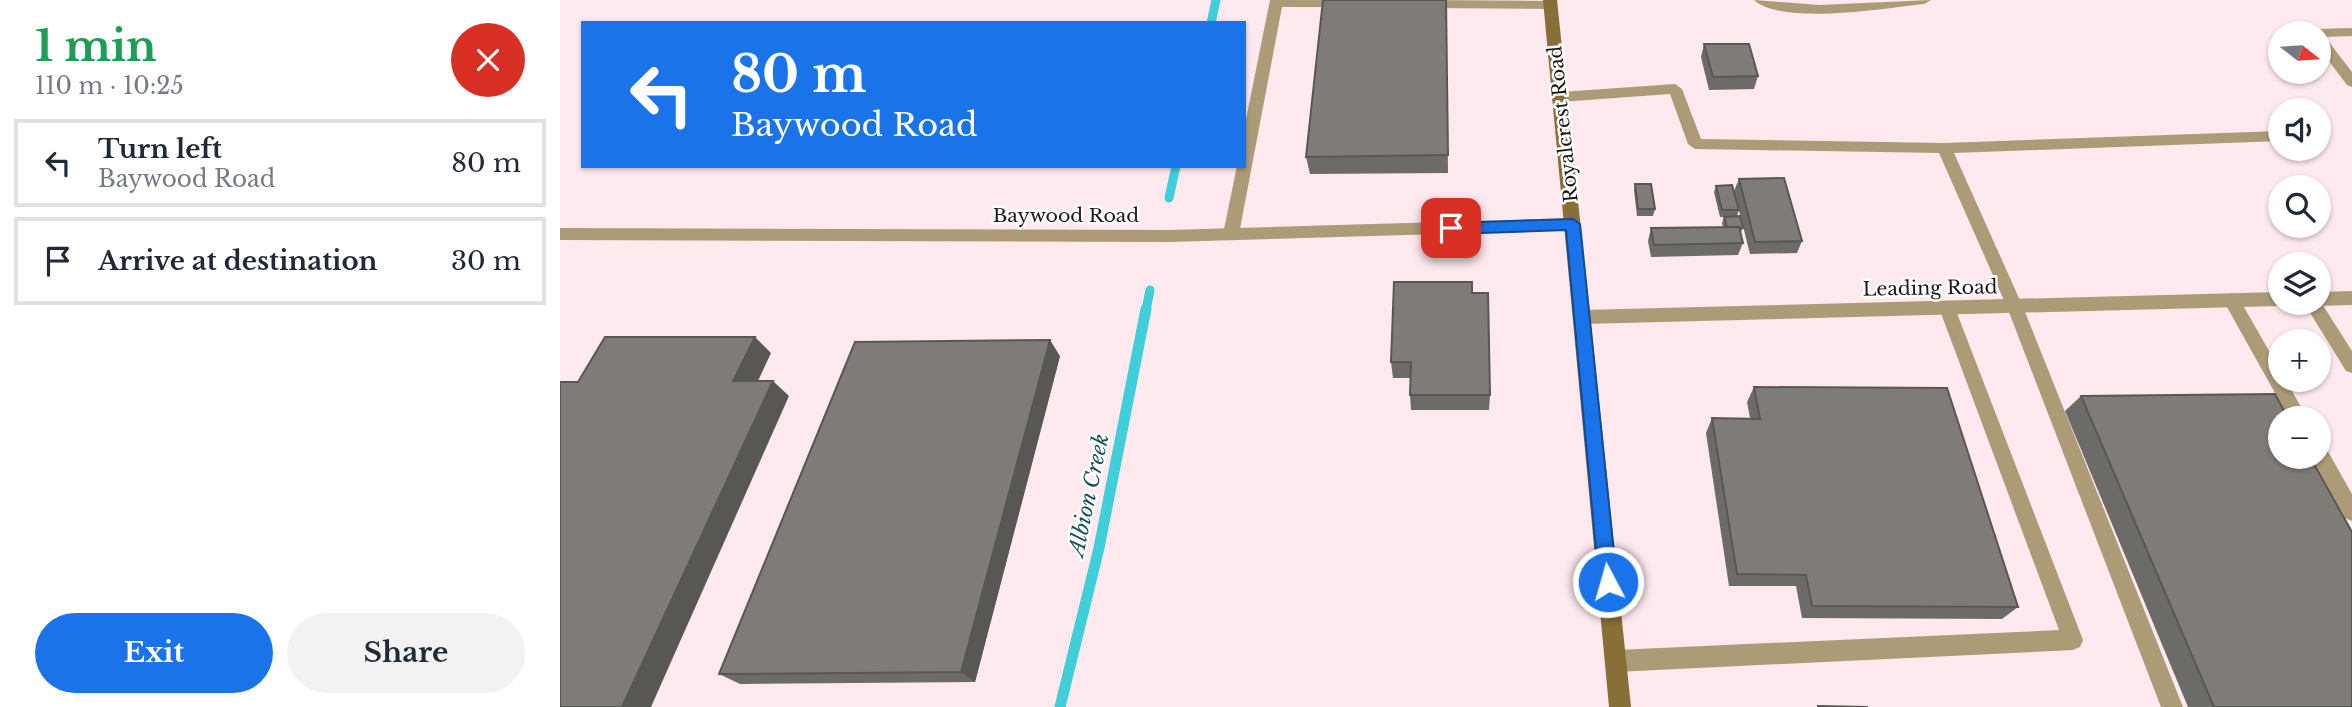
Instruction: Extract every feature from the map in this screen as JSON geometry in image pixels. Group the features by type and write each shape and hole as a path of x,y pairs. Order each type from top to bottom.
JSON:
{"street":[{"path":"1761,0 1769,4 1813,9 1924,0"},
{"path":"1246,158 1277,1 1357,4"},
{"path":"1412,4 1551,2"},
{"name":"Royalcrest Road","path":"1551,2 1620,707"},
{"path":"2331,33 2352,32"},
{"path":"2331,55 2352,82"},
{"path":"1560,97 1675,89 1695,144 1944,148 2268,136"},
{"path":"1944,148 2015,307 2172,707"},
{"path":"1231,234 1244,168"},
{"name":"Baywood Road","path":"560,234 1231,234 1573,224"},
{"path":"2331,299 2352,298"},
{"name":"Leading Road","path":"1581,317 2268,299"},
{"path":"2231,300 2291,406"},
{"path":"1615,661 2073,640 1947,308"},
{"path":"2320,315 2352,366"},
{"path":"2328,469 2352,512"}],"shaded area":[{"path":"560,0 2352,0 2352,707 560,707"}],"building":[{"path":"1323,0 1446,0 1448,155 1306,157"},
{"path":"1704,44 1749,44 1758,76 1713,77"},
{"path":"1784,178 1802,241 1755,242 1739,179"},
{"path":"1635,184 1651,184 1655,209 1638,209"},
{"path":"1732,185 1739,210 1722,210 1716,186"},
{"path":"1740,216 1743,228 1727,227 1724,217"},
{"path":"1739,227 1743,243 1654,245 1651,228"},
{"path":"1394,282 1472,282 1472,293 1488,293 1490,395 1410,395 1411,362 1391,362"},
{"path":"605,337 755,337 733,381 773,381 622,707 560,707 560,382 578,382"},
{"path":"1050,340 961,672 719,674 855,342"},
{"path":"1754,387 1947,388 2018,607 1812,606 1806,575 1737,574 1712,418 1760,419"},
{"path":"2275,394 2282,406 2268,406 2268,469 2317,469 2352,532 2352,707 2214,707 2081,396"}],"waterway":[{"name":"Albion Creek","path":"1211,21 1216,0"},
{"name":"Albion Creek","path":"1169,198 1176,168"},
{"name":"Albion Creek","path":"1146,310 1150,290"},
{"name":"Albion Creek","path":"1060,707 1099,548 1146,309"}],"route":[{"path":"1451,228 1573,224 1608,582"}]}
